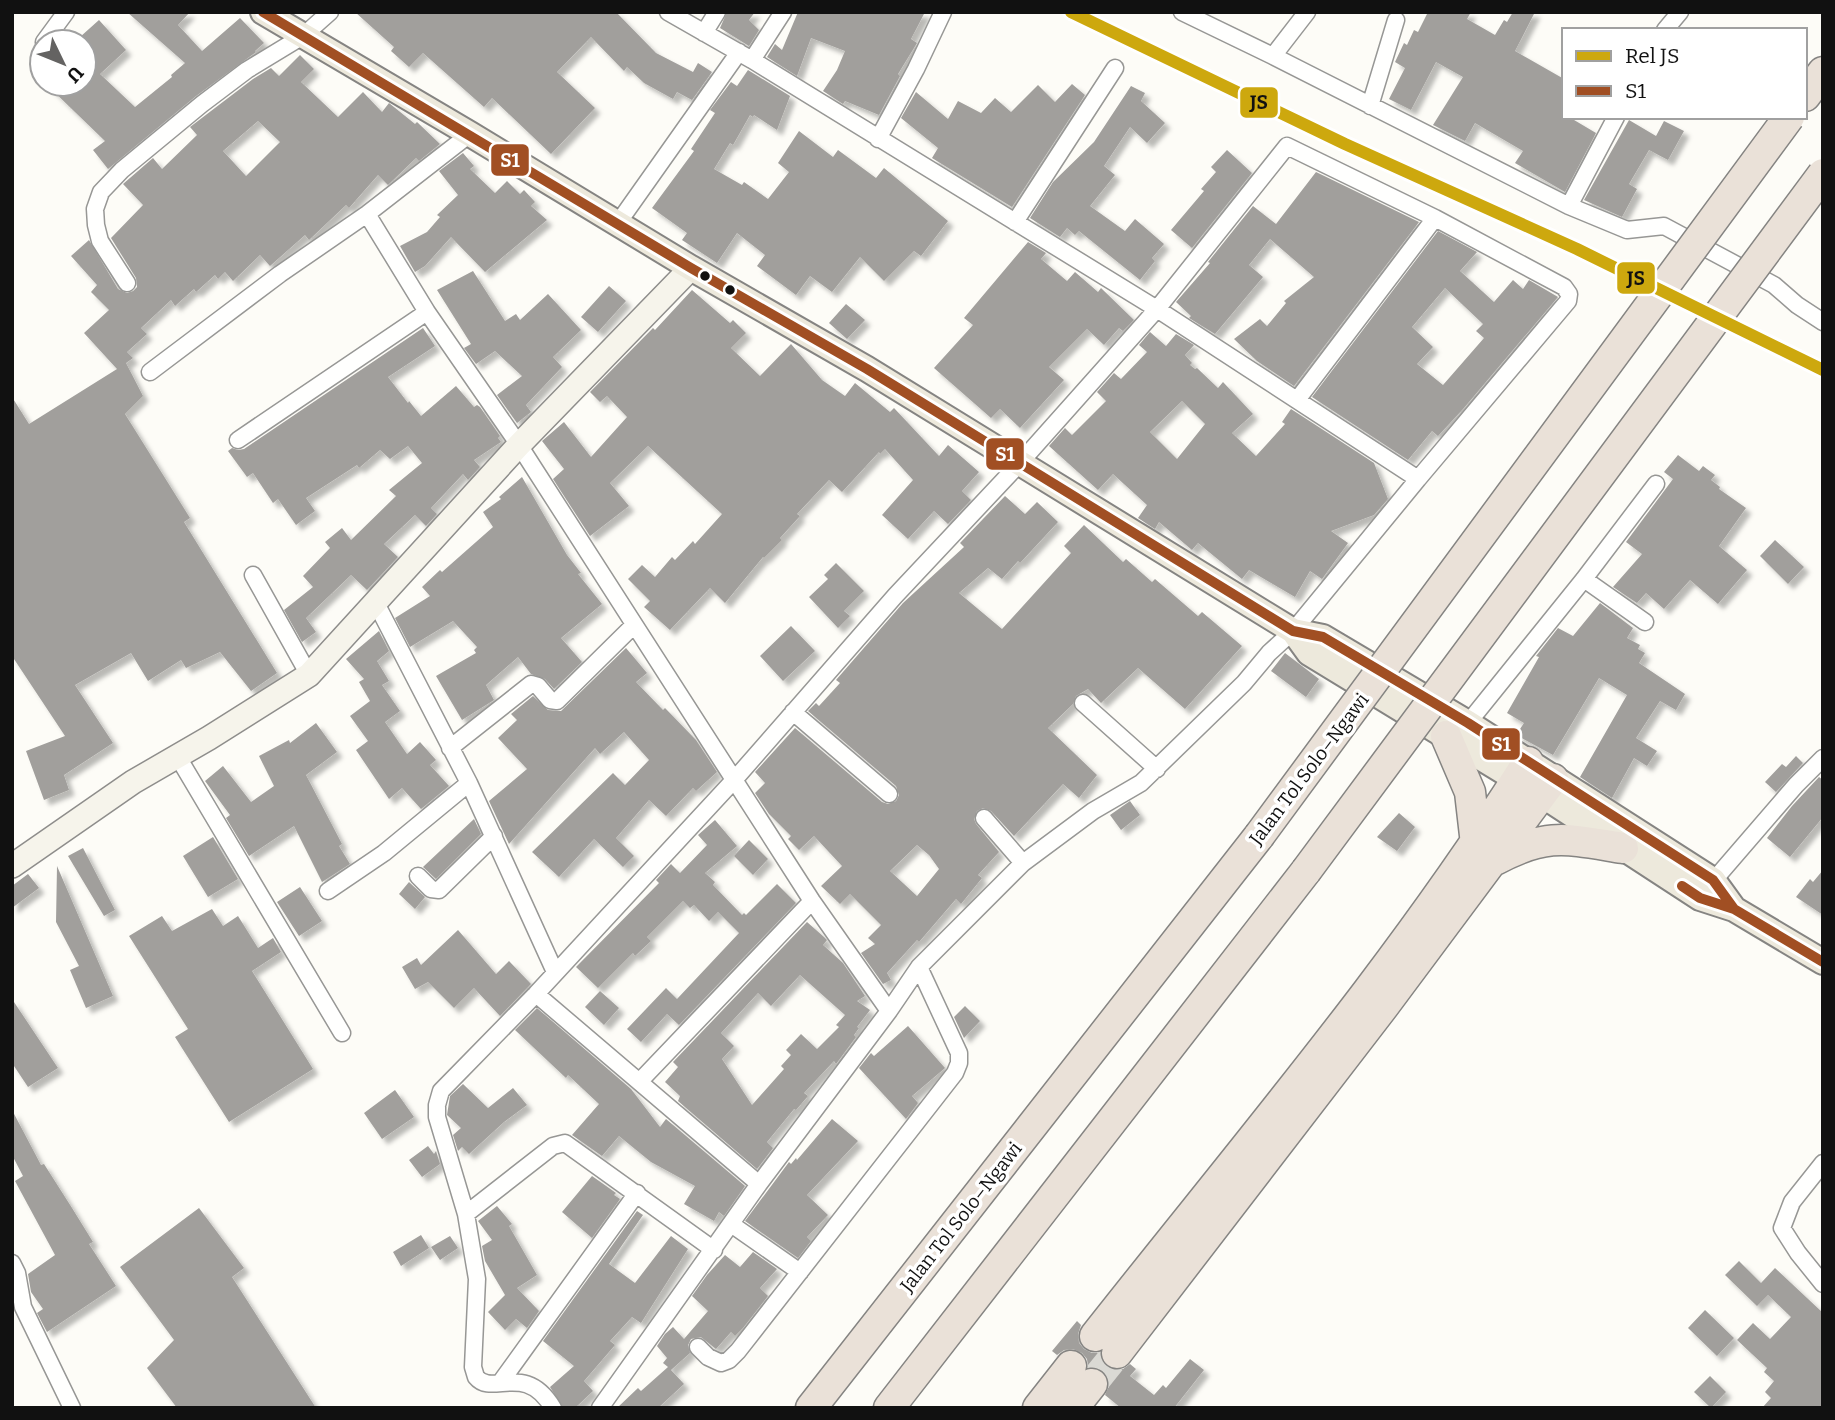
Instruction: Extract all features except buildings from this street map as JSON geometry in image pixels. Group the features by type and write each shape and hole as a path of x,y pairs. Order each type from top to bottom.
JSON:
{"highway":[{"path":"1807,93 1823,72"},
{"name":"Jalan Tol Solo–Ngawi","path":"811,1408 1259,836 1788,119"},
{"path":"889,1408 1306,871 1823,174"},
{"path":"1457,729 1485,852"},
{"path":"1485,852 1522,771"},
{"path":"1106,1345 1362,999 1485,852 1547,787"},
{"path":"1485,852 1546,840 1567,839 1646,853"},
{"path":"1038,1408 1081,1375 1073,1408"}],"main road":[{"path":"263,12 691,268 867,369 1293,631 1309,653 1457,729 1646,853 1823,962"},
{"path":"12,866 132,782 178,757 309,675 519,444 691,268"}],"street":[{"path":"54,28 66,12"},
{"path":"127,283 100,241 96,209 101,192 122,170 211,97 247,69 303,36 330,12"},
{"path":"668,12 745,56 1157,309 1418,479"},
{"path":"704,33 717,12"},
{"path":"618,223 745,56 783,12"},
{"path":"878,139 943,12"},
{"path":"1182,12 1569,206 1627,230 1664,226 1774,285 1797,305 1823,322"},
{"path":"1273,57 1307,12"},
{"path":"1667,28 1680,12"},
{"path":"1370,106 1396,20"},
{"path":"1015,222 1115,68"},
{"path":"1569,206 1615,119"},
{"path":"150,372 280,274 367,214 470,134"},
{"path":"552,1408 539,1390 524,1381 479,1382 473,1367 477,1279 466,1214 437,1117 441,1091 536,994 734,779 895,596 1019,464 1157,309 1287,146 1435,218 1564,287 1569,294 1568,301 1293,631 1269,653 1244,683 1141,783 1093,811 1023,863 919,967 759,1184 600,1408"},
{"path":"367,214 427,313 467,366 519,444 812,901 889,1011"},
{"path":"1297,400 1435,218"},
{"path":"239,440 427,313"},
{"path":"1457,729 1584,579 1657,484"},
{"path":"253,575 309,675"},
{"path":"1584,579 1645,622"},
{"path":"376,603 469,783 555,972"},
{"path":"450,748 531,684 538,686 550,700 557,701 634,625"},
{"path":"1083,703 1157,769"},
{"path":"793,712 889,794"},
{"path":"178,757 342,1033"},
{"path":"1707,889 1796,785 1823,758"},
{"path":"328,891 384,853 469,783"},
{"path":"984,818 1023,863"},
{"path":"418,876 431,889 439,890 494,836"},
{"path":"640,1081 812,901"},
{"path":"698,1347 708,1357 721,1363 729,1360 955,1073 959,1053 919,967"},
{"path":"536,994 759,1184"},
{"path":"466,1214 559,1143 565,1143 714,1250"},
{"path":"1823,1163 1792,1202 1782,1228 1823,1284"},
{"path":"500,1382 637,1193"},
{"path":"731,1224 800,1272"},
{"path":"12,1264 17,1273 23,1307 72,1408"}],"tunnel":[{"path":"1092,1384 1117,1353"}],"rail line":[{"name":"JS","path":"1071,12 1345,144 1577,249 1823,370"}],"transit line":[{"name":"S1","path":"263,12 691,268 867,369 1293,631 1323,637 1468,723 1713,880 1734,909"},
{"name":"S1","path":"1682,886 1700,898 1734,909 1823,962"}]}
